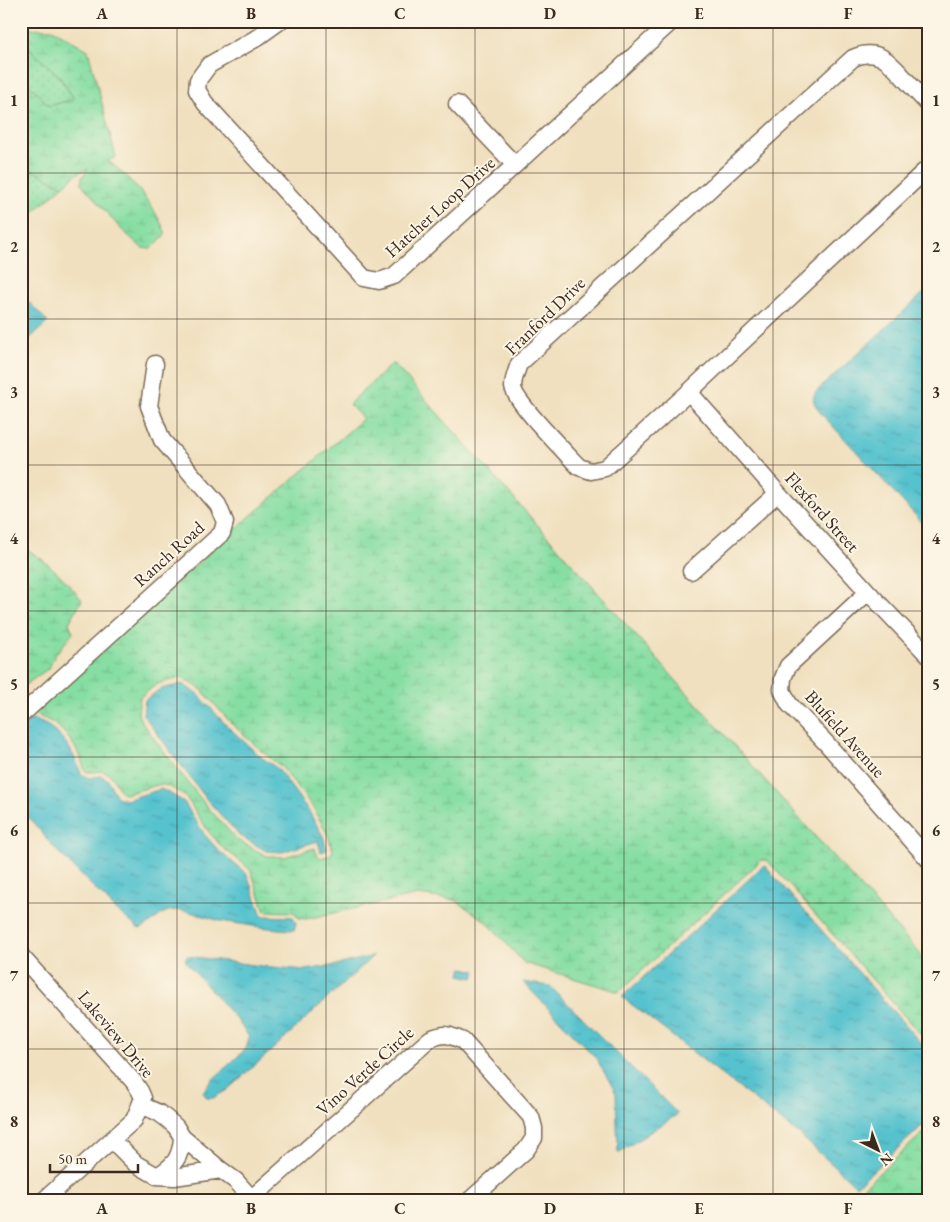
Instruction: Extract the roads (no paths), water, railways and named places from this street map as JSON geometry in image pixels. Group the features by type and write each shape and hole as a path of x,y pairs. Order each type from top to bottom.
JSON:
{"street":[{"name":"Hatcher Loop Drive","path":"280,21 209,65 198,80 198,90 205,103 364,278 379,282 394,276 672,21"},
{"name":"Franford Drive","path":"929,106 889,61 869,54 861,54 853,58 519,364 514,377 513,389 525,408 579,467 591,471 605,468 929,167"},
{"path":"457,104 515,165"},
{"name":"Ranch Road","path":"21,715 222,533 225,522 218,505 162,440 149,406 155,364"},
{"name":"Flexford Street","path":"689,392 778,493 929,656"},
{"path":"691,571 778,493"},
{"name":"Blufield Avenue","path":"868,592 788,666 783,678 782,690 789,704 827,744 929,860"},
{"name":"Lakeview Drive","path":"21,956 134,1082 142,1098 134,1120 43,1201"},
{"name":"Vino Verde Circle","path":"141,1105 159,1113 176,1127 182,1137 236,1181 253,1200 430,1039 442,1035 452,1035 463,1041 530,1117 534,1128 534,1138 526,1150 469,1201"},
{"path":"158,1176 168,1170 177,1158 182,1148 182,1137"},
{"path":"112,1140 136,1164 158,1176 174,1177 222,1170"}],"water":[{"path":"929,288 929,530 818,410 814,403 814,395"},
{"path":"21,294 48,322 21,346"},
{"path":"182,684 198,694 227,726 261,757 278,769 308,810 323,836 327,850 321,852 318,841 282,852 266,851 239,835 208,801 143,714 145,700 161,689"},
{"path":"33,719 49,727 62,738 73,755 81,774 89,778 101,776 107,779 117,797 126,800 161,789 184,802 204,834 220,852 247,874 262,916 293,917 296,923 294,930 221,921 181,910 168,911 139,929 114,908 56,850 21,808 21,725"},
{"path":"764,865 929,1052 929,1120 856,1186 801,1136 622,997"},
{"path":"187,956 305,970 337,965 373,956 227,1090 213,1098 207,1098 203,1092 210,1082 246,1049 249,1037 238,1021 186,962 185,958"},
{"path":"463,968 476,971 474,978 460,975"},
{"path":"523,982 550,986 678,1114 618,1153 616,1093 596,1058"}]}
